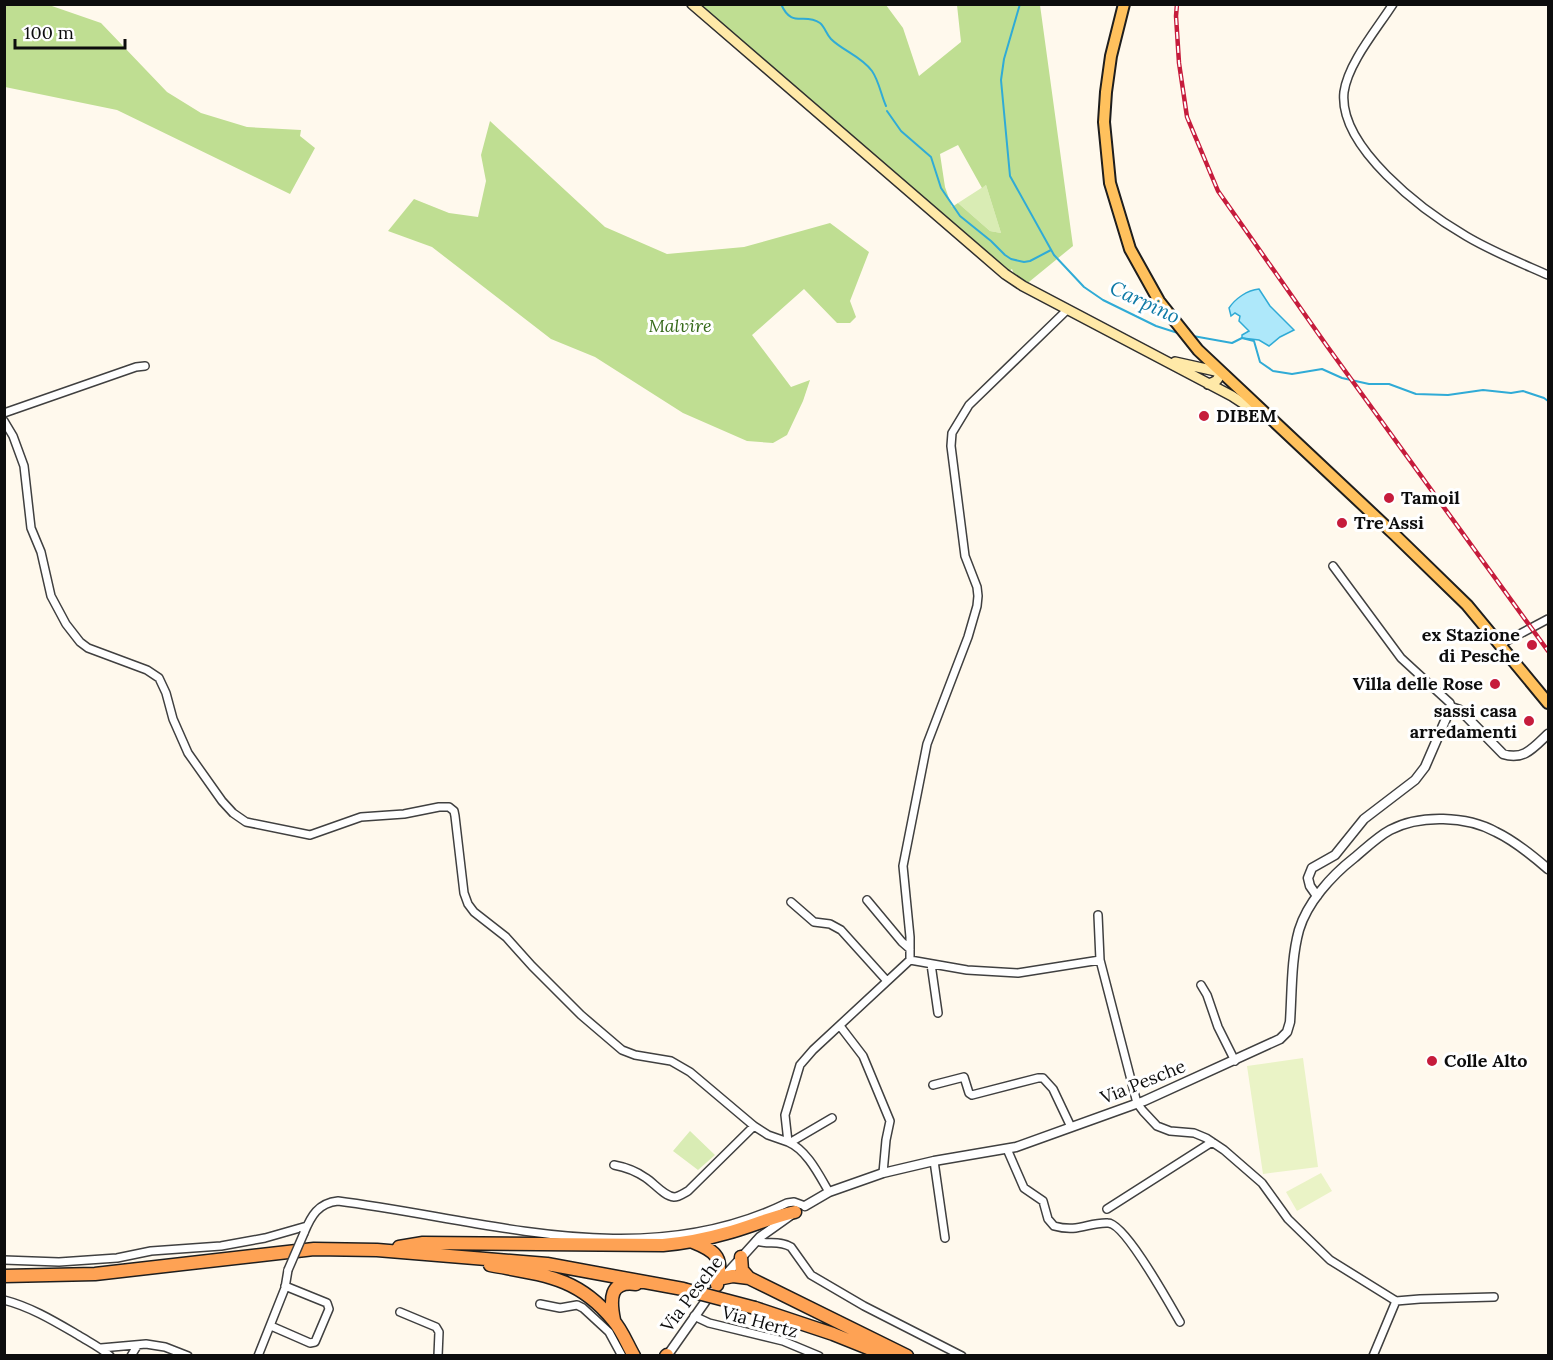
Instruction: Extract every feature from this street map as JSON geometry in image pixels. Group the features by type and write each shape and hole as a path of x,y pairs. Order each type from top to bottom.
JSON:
{"highway":[{"path":"377,1250 423,1243 663,1245 693,1242 800,1209"},
{"path":"693,1242 707,1248 718,1260 720,1282 733,1276 749,1278 907,1356"},
{"path":"4,1276 95,1274 314,1249 377,1250 547,1264 683,1289 755,1308 888,1356"},
{"path":"427,1254 554,1277 578,1287 614,1321"},
{"path":"741,1257 742,1270 749,1278"},
{"path":"631,1354 614,1321 610,1303 618,1286 626,1283 683,1289"}],"main road":[{"path":"692,4 996,267 1023,286 1250,406 1285,432"},
{"path":"1124,4 1111,56 1106,92 1104,122 1110,183 1130,249 1159,301 1198,350 1220,372 1467,605 1502,644 1548,703"},
{"path":"1188,366 1196,363 1199,358 1198,350"},
{"path":"1159,356 1188,366 1220,372"},
{"path":"1208,384 1219,378 1220,372"}],"street":[{"path":"1393,4 1353,66 1344,92 1347,120 1362,148 1395,183 1466,237 1548,275"},
{"path":"790,1142 785,1115 800,1065 813,1050 910,960 903,866 919,779 927,744 968,637 978,596 977,587 965,556 951,446 952,433 959,419 976,398 1067,310"},
{"path":"4,413 136,366 145,366"},
{"path":"4,421 13,436 24,466 31,528 41,552 51,596 66,624 80,642 88,648 147,670 159,678 188,753 233,813 246,822 310,835 361,817 404,814 449,807 454,811 455,816 464,893 474,912 506,938 581,1015 622,1050 635,1055 671,1061 680,1066 715,1092 754,1126 768,1135 790,1142 815,1169 829,1192"},
{"path":"1334,566 1401,658 1450,703 1451,707 1460,710 1503,754 1512,757 1531,750 1548,734"},
{"path":"1502,644 1548,619"},
{"path":"1317,896 1308,878 1312,868 1335,855 1364,819 1415,780 1425,767 1451,707"},
{"name":"Via Pesche","path":"667,1355 720,1282 756,1241 800,1209 829,1192 884,1173 934,1161 1007,1149 1137,1103 1280,1039 1287,1032 1290,1022 1294,961 1299,929 1317,896 1344,866 1390,830 1424,819 1454,819 1496,831 1548,869"},
{"path":"867,900 910,949"},
{"path":"791,902 814,922 830,924 841,930 887,981"},
{"path":"1098,915 1100,960 1137,1103 1157,1126 1170,1131 1194,1133 1212,1142 1262,1183 1288,1219 1330,1260 1396,1301 1494,1297"},
{"path":"910,960 967,970 1018,973 1100,960"},
{"path":"931,964 939,1013"},
{"path":"1201,985 1235,1061"},
{"path":"840,1026 863,1056 890,1121 884,1173"},
{"path":"933,1085 964,1077 969,1093 972,1095 1043,1078 1053,1089 1071,1127"},
{"path":"790,1142 832,1118"},
{"path":"614,1165 644,1176 675,1197 688,1191 754,1126"},
{"path":"1107,1209 1212,1142"},
{"path":"1007,1149 1024,1188 1043,1201 1048,1220 1054,1226 1078,1229 1108,1222 1116,1225 1133,1246 1180,1322"},
{"path":"934,1161 945,1238"},
{"path":"258,1356 285,1286 288,1270 305,1230 324,1203 338,1201 534,1233 599,1237 668,1237 699,1233 787,1203 800,1203 800,1209"},
{"path":"4,1260 68,1262 117,1258 152,1251 221,1246 305,1230"},
{"path":"756,1241 787,1245 811,1275 864,1306 962,1356"},
{"path":"271,1326 310,1343 315,1342 329,1309 327,1303 285,1286"},
{"path":"4,1300 46,1316 101,1348 110,1356"},
{"path":"1373,1356 1396,1301"},
{"path":"540,1304 560,1308 577,1305 583,1308 631,1354"},
{"path":"400,1312 436,1327 439,1332 438,1356"},
{"name":"Via Hertz","path":"694,1316 709,1323 783,1341 819,1356"},
{"path":"101,1348 146,1344 165,1347 188,1356"},
{"path":"131,1356 137,1346"}],"green space":[{"path":"4,5 49,5 101,23 167,92 201,113 247,127 301,130 300,136 315,148 290,194 117,110 5,87"},
{"path":"693,5 886,5 903,28 919,76 961,42 957,5 1040,5 1073,246 1024,286 1017,282 1012,269 1005,274","holes":["958,145 982,188 986,185 1001,233 990,231 958,203 952,207 945,187 940,154"]},
{"name":"Malvire","path":"490,121 605,227 667,254 744,247 830,223 869,252 850,301 856,317 850,323 837,323 804,289 752,335 791,387 810,380 787,435 773,443 747,441 683,413 595,357 551,339 432,247 388,231 414,199 449,213 478,217 486,181 481,155"},
{"path":"986,185 1001,233 990,231 958,203"},
{"path":"1303,1058 1318,1167 1263,1174 1247,1066"},
{"path":"690,1131 715,1155 698,1170 673,1151"},
{"path":"1321,1173 1332,1191 1297,1211 1286,1192"}],"water":[{"path":"1259,289 1270,306 1294,330 1269,346 1259,340 1242,338 1242,335 1249,331 1239,321 1240,316 1235,313 1231,316 1229,308 1242,296"}],"waterway":[{"path":"781,4 789,16 820,23 831,39 868,66 876,79 886,106"},
{"name":"Carpino","path":"1020,4 1004,59 1001,80 1010,176 1054,255 1084,287 1103,300 1156,326 1181,334"},
{"path":"887,111 901,131 931,157 941,188 960,216 1005,255 1024,262 1051,250"},
{"name":"Carpino","path":"1193,336 1232,343 1242,338 1254,341 1260,362 1273,371 1292,374 1322,369 1342,378 1369,384 1389,384 1416,394 1448,395 1483,390 1511,393 1523,391 1548,401"}],"railway":[{"path":"1177,4 1179,63 1187,117 1218,191 1548,651"}],"place":[{"name":"DIBEM","path":"1204,416"},
{"name":"Tamoil","path":"1389,498"},
{"name":"Tre Assi","path":"1342,523"},
{"name":"ex Stazione di Pesche","path":"1532,645"},
{"name":"Villa delle Rose","path":"1495,684"},
{"name":"sassi casa arredamenti","path":"1529,721"},
{"name":"Colle Alto","path":"1432,1061"}]}
